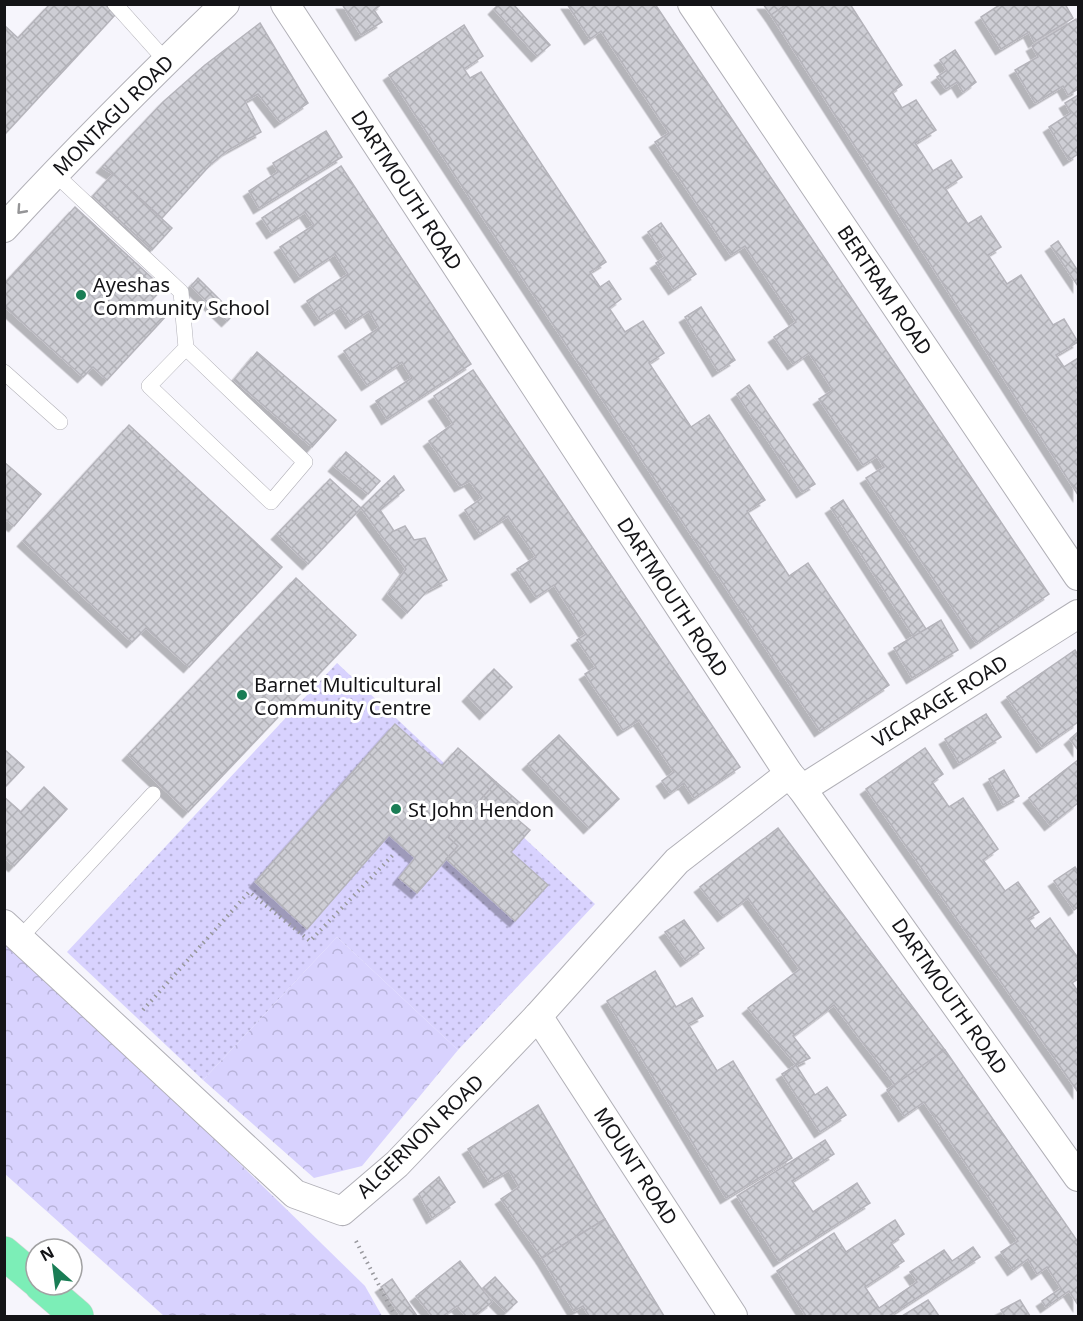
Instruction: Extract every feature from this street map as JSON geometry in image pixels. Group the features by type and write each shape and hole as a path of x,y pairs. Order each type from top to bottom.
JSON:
{"highway":[{"path":"4,1253 24,1270"},
{"path":"54,1297 77,1317"}],"street":[{"name":"MONTAGU ROAD","path":"4,228 54,173 225,4"},
{"name":"DARTMOUTH ROAD","path":"285,4 795,781 1078,1177"},
{"name":"BERTRAM ROAD","path":"692,4 1078,576"},
{"name":"VICARAGE ROAD","path":"795,781 1078,614"},
{"name":"ALGERNON ROAD","path":"12,931 295,1194 342,1211 397,1164 538,1017 676,861 795,781"},
{"name":"MOUNT ROAD","path":"538,1017 733,1317"}],"lane":[{"path":"115,4 166,61"},
{"path":"54,173 181,292 186,348 305,462 271,502 149,386 186,348"},
{"path":"4,372 60,422"},
{"path":"12,931 153,794"}],"path":[{"path":"122,1033 249,892 310,941 393,855"},
{"path":"342,1211 395,1317"}],"green space":[{"path":"337,663 595,904 458,1050 337,937 203,1080 67,952"},
{"path":"337,937 458,1050 362,1166 314,1178 203,1080"},
{"path":"4,943 185,1110 365,1286 382,1316 164,1316 84,1245 84,1237 76,1237 5,1174"}],"building":[{"path":"50,4 105,4 115,15 4,135 4,25 18,38"},
{"path":"342,4 382,4 374,10 382,22 361,35"},
{"path":"499,4 513,4 550,45 537,56 494,9"},
{"path":"567,4 655,4 1049,594 976,643 866,478 884,467 877,456 863,465 819,399 833,390 809,353 793,364 774,337 796,322 745,246 731,255 655,142 669,133 601,31 590,39"},
{"path":"763,4 787,4 771,15"},
{"path":"787,4 850,4 902,85 892,92 902,108 916,100 936,130 915,143 933,171 951,160 962,177 945,188 968,224 981,216 1001,247 988,255 1007,284 1021,275 1053,325 1064,319 1078,342 1056,355 1064,367 1078,358 1078,495 771,15"},
{"path":"1001,4 1065,4 1073,18 1034,42 1029,32 1001,49 981,17"},
{"path":"1076,19 1078,24 1078,89 1068,95 1063,86 1035,103 1015,70 1038,57 1032,46"},
{"path":"260,23 308,103 280,122 258,94 245,101 261,132 228,150 211,164 162,218 102,167 163,102 205,65"},
{"path":"464,25 483,56 464,69 470,78 481,72 606,262 590,272 600,287 609,281 621,299 609,308 625,332 643,321 664,353 649,363 691,427 709,415 765,500 747,511 789,576 808,563 889,685 820,731 389,75"},
{"path":"955,50 976,82 963,92 957,82 946,89 937,77 947,70 940,60"},
{"path":"1078,95 1078,154 1069,160 1049,127 1071,113 1065,103"},
{"path":"326,131 342,157 259,208 249,191 278,172 273,163"},
{"path":"341,166 471,364 387,419 376,401 412,378 402,362 367,385 344,351 379,328 369,311 351,323 340,307 320,320 307,301 348,274 335,254 300,277 280,247 314,225 305,212 272,233 262,218"},
{"path":"113,174 172,228 152,250 93,196"},
{"name":"Ayeshas Community School","path":"75,207 163,288 150,302 166,316 107,380 93,367 83,377 4,306 4,284"},
{"path":"661,223 696,274 674,289 656,263 665,257 648,232"},
{"path":"1058,241 1078,271 1078,286 1051,246"},
{"path":"198,278 234,314 227,321 191,286"},
{"path":"701,307 735,360 718,371 685,317"},
{"path":"257,352 336,420 312,447 234,380"},
{"path":"473,370 740,767 694,798 684,783 670,793 662,781 674,772 639,720 623,730 585,674 596,667 577,640 586,634 554,585 536,597 517,569 536,557 508,516 480,534 465,510 482,498 470,481 460,486 429,441 453,424 434,396"},
{"path":"749,385 815,484 802,492 737,394"},
{"path":"129,425 282,567 189,667 146,628 132,642 23,541"},
{"path":"346,452 380,481 368,494 334,466"},
{"path":"4,462 41,494 14,526 4,518"},
{"path":"394,476 404,490 380,510 394,531 405,526 414,540 425,538 447,580 428,590 407,613 388,594 406,569 361,508"},
{"path":"330,479 361,508 308,564 277,534"},
{"path":"843,500 926,629 914,637 831,508"},
{"name":"Barnet Multicultural Community Centre","path":"296,578 356,635 188,812 128,755"},
{"path":"941,620 958,650 912,678 894,648"},
{"path":"1075,650 1078,655 1078,722 1042,747 1007,697"},
{"path":"494,669 512,687 485,714 468,696"},
{"path":"986,714 1001,737 959,763 945,739"},
{"name":"St John Hendon","path":"395,724 442,766 458,748 496,782 448,837 458,846 417,893 399,878 415,858 389,835 307,929 255,882"},
{"path":"1078,732 1078,750 1070,739"},
{"path":"559,735 619,799 589,828 528,764"},
{"path":"925,748 943,774 932,782 949,807 963,798 998,849 983,860 1005,891 1018,882 1039,912 1028,919 1035,929 1050,918 1078,958 1078,979 1072,983 1078,991 1078,1092 866,789"},
{"path":"4,749 24,767 4,788"},
{"path":"1078,760 1078,803 1050,825 1029,798"},
{"path":"1004,770 1019,796 1003,805 989,779"},
{"path":"496,782 526,808 517,819 530,830 511,852 548,885 515,921 446,859 458,846 448,837"},
{"path":"44,787 67,809 14,866 4,857 4,797 21,812"},
{"path":"778,828 945,1050 895,1085 834,1005 793,1036 810,1058 796,1065 748,1008 800,969 748,898 723,916 700,887"},
{"path":"1075,867 1078,872 1078,907 1074,910 1054,881"},
{"path":"684,920 704,948 686,961 665,932"},
{"path":"655,971 676,1007 692,998 703,1016 688,1024 717,1071 733,1061 792,1158 726,1198 607,1001"},
{"path":"945,1050 1078,1242 1078,1305 1069,1291 1046,1307 1042,1301 1061,1288 1047,1267 1037,1274 1028,1259 1013,1270 1001,1252 1018,1241 924,1102 904,1116 887,1090"},
{"path":"796,1065 815,1095 827,1087 846,1115 820,1132 782,1074"},
{"path":"538,1105 605,1219 542,1258 501,1199 519,1187 509,1170 489,1182 468,1149"},
{"path":"825,1140 834,1154 792,1181 813,1212 857,1183 870,1203 779,1261 737,1196"},
{"path":"439,1177 455,1202 432,1218 419,1194"},
{"path":"605,1219 664,1316 589,1316 583,1306 574,1311 542,1258"},
{"path":"895,1220 904,1234 891,1243 904,1261 865,1287 879,1308 917,1282 910,1272 944,1250 952,1261 973,1247 980,1257 889,1316 806,1316 777,1271 834,1233 846,1252"},
{"path":"460,1261 492,1302 474,1316 466,1316 457,1306 443,1316 432,1316 416,1296"},
{"path":"495,1277 517,1302 506,1312 483,1288"},
{"path":"392,1279 417,1316 401,1316 381,1287"},
{"path":"928,1300 939,1316 902,1316"},
{"path":"1020,1300 1030,1316 1005,1316 1001,1310"}],"place":[{"name":"Ayeshas Community School","path":"81,295"},
{"name":"Barnet Multicultural Community Centre","path":"242,695"},
{"name":"St John Hendon","path":"396,809"}]}
